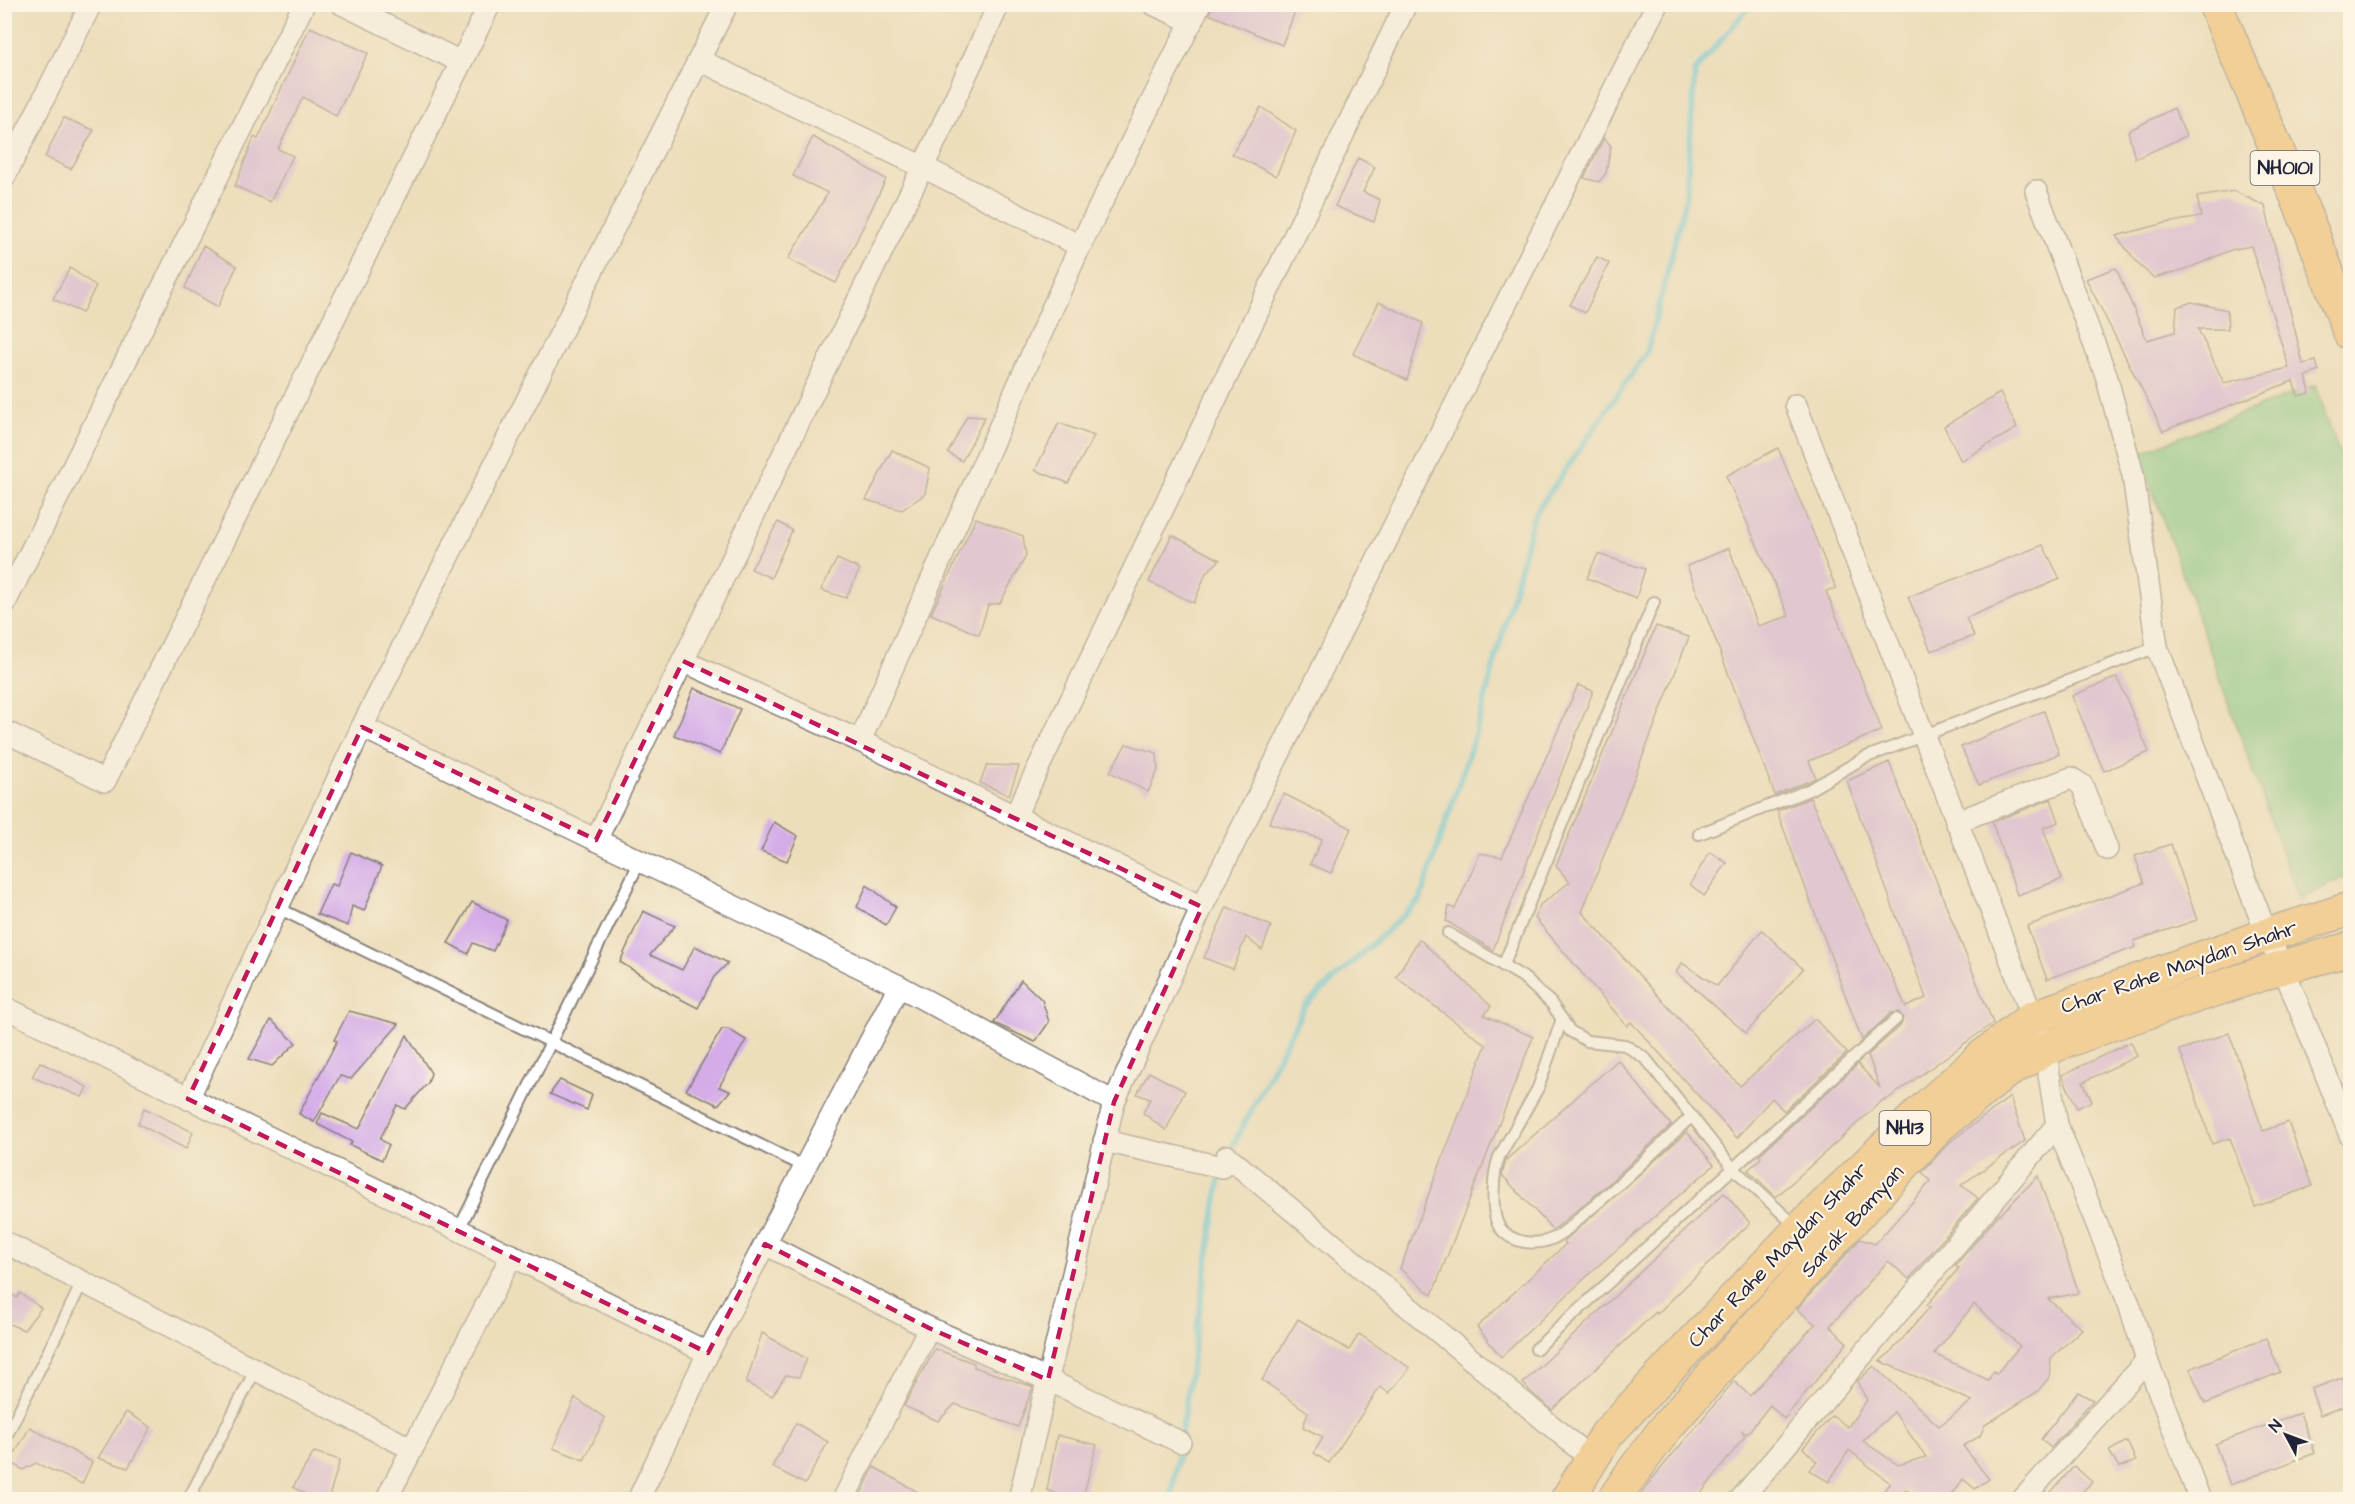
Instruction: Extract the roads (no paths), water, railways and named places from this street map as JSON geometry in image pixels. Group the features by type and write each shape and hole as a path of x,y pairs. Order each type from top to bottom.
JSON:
{"main road":[{"name":"NH0101","path":"2215,4 2311,230 2350,333"},
{"name":"Char Rahe Maydan Shahr","path":"1566,1500 1607,1434 1811,1241 1920,1113 1982,1057 2032,1018 2267,935 2350,909"},
{"name":"Sarak Bamyan","path":"1614,1500 1668,1425 1811,1241 1940,1125 2003,1074 2045,1049 2111,1024 2283,967 2350,949"}],"street":[{"path":"4,178 91,4"},
{"path":"4,605 304,4"},
{"path":"342,4 461,62"},
{"path":"4,731 105,781 490,4"},
{"path":"189,1099 362,727 727,4"},
{"path":"596,840 923,167 999,4"},
{"path":"860,741 1080,246 1196,13 1153,4"},
{"path":"1015,816 1406,4"},
{"path":"1019,1500 1114,1102 1202,907 1657,4"},
{"path":"699,60 923,167 1080,246"},
{"path":"2036,191 2106,375 2130,464 2157,647 2267,935 2283,967 2350,1135"},
{"path":"1796,405 2045,1049 2057,1125 2129,1304 2147,1360 2200,1500"},
{"path":"683,661 860,741 1202,907"},
{"path":"362,727 898,986 1114,1102"},
{"path":"1956,822 2071,778 2082,784 2107,849"},
{"path":"638,1500 708,1353 898,986"},
{"path":"4,1007 708,1353"},
{"path":"1740,1500 2057,1125"},
{"path":"1104,1141 1224,1161 1590,1458"},
{"path":"4,1242 412,1449"},
{"path":"765,1244 929,1328 1048,1380 1180,1442"},
{"path":"386,1500 512,1255"},
{"path":"843,1500 929,1328"},
{"path":"2022,1500 2147,1360"}],"lane":[{"path":"1503,966 1654,602"},
{"path":"1699,834 1811,789 1863,758 2157,647"},
{"path":"459,1229 640,861"},
{"path":"278,908 805,1167"},
{"path":"1448,933 1523,977 1544,996 1570,1031 1587,1041 1625,1045 1646,1059 1732,1167 1811,1241"},
{"path":"1562,1019 1538,1088 1495,1168 1494,1217 1505,1234 1528,1243 1555,1238 1596,1205 1692,1116"},
{"path":"1536,1349 1896,1019"},
{"path":"4,1442 83,1281"},
{"path":"188,1500 256,1369"}],"waterway":[{"path":"1229,1153 1305,1006 1420,900 1477,729 1534,515 1647,352 1686,198 1695,71 1751,4"},
{"path":"1171,1500 1221,1171"}]}
